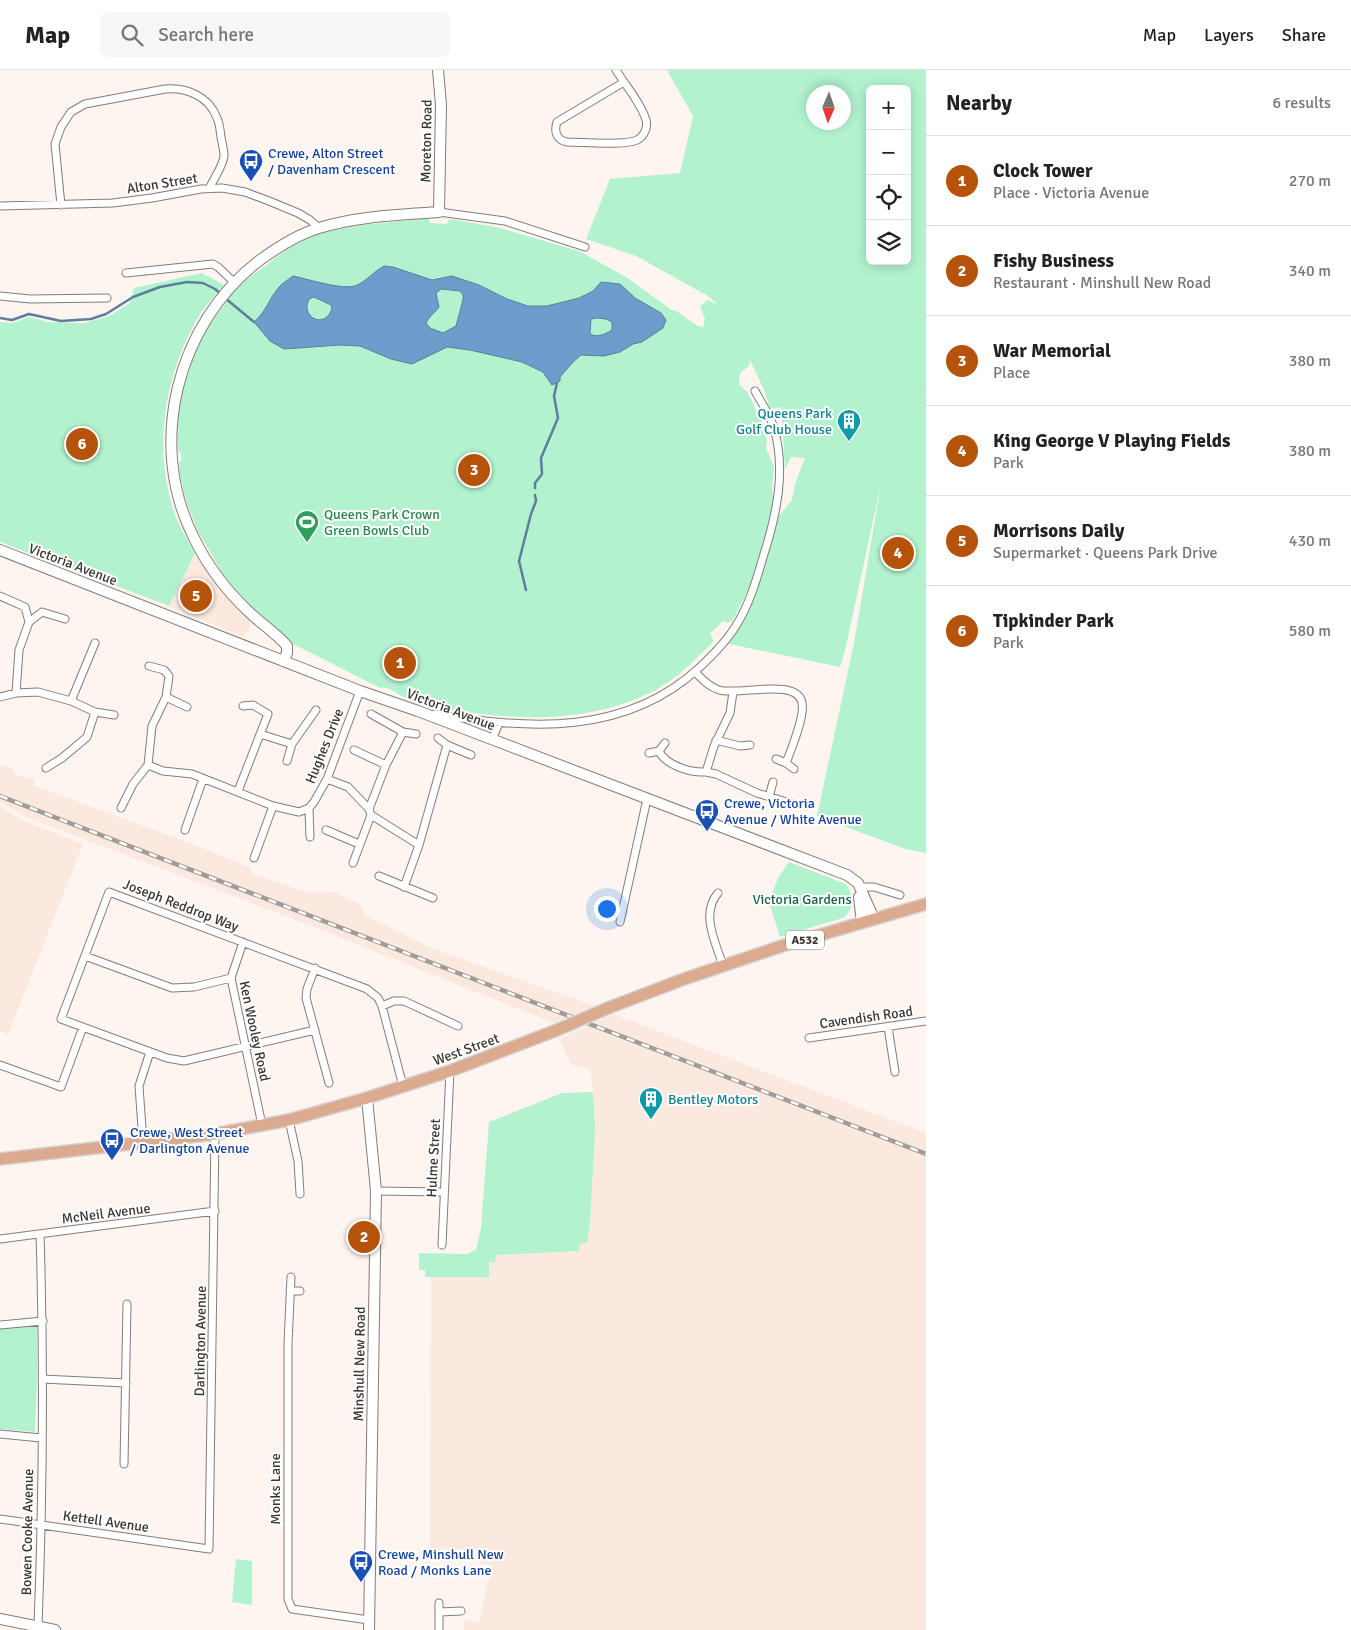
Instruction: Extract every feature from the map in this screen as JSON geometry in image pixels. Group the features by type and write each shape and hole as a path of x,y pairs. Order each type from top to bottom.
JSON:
{"main road":[{"name":"West Street","path":"0,1159 215,1134 290,1120 450,1072 558,1030 608,1008 723,966 926,904"}],"street":[{"name":"Moreton Road","path":"438,70 441,105 439,212"},
{"path":"616,70 624,82 646,120 646,130 641,137 637,140 625,142 567,142 560,139 556,134 557,122 624,82"},
{"path":"61,205 56,144 61,127 71,112 85,104 165,89 190,90 202,98 215,113 224,155 222,166 217,172 210,188"},
{"name":"Alton Street","path":"0,206 134,201 210,188 232,189 298,213 319,228"},
{"path":"283,661 287,653 287,646 230,592 204,556 186,520 176,484 172,430 177,390 194,340 218,302 234,283 269,254 286,243 319,228 371,217 439,212 505,221 585,246"},
{"path":"126,273 213,264 234,283"},
{"path":"0,296 30,299 107,298"},
{"path":"418,711 522,725 560,724 598,719 640,707 672,690 695,672 724,643 741,617 752,592 775,521 781,468 774,426 755,391"},
{"name":"Victoria Avenue","path":"0,550 360,691 418,711 847,875 855,880 860,888 874,919"},
{"path":"0,596 25,606 29,622"},
{"path":"16,693 19,650 29,622 42,612 65,619"},
{"path":"71,701 95,644"},
{"path":"121,808 133,784 148,765 152,726 166,697 169,676 164,670 149,666"},
{"path":"695,672 707,684 723,691 733,692 770,688 791,692 800,698 802,714 786,763"},
{"name":"Hughes Drive","path":"309,808 327,779 360,691"},
{"path":"0,697 16,693 38,692 71,701 95,712 114,715"},
{"path":"706,772 716,740 724,728 730,713 733,692"},
{"path":"166,697 188,707"},
{"path":"238,791 268,714 253,705 243,706"},
{"name":"Hughes Drive","path":"287,761 292,744 316,710"},
{"path":"46,768 62,758 87,737 95,712"},
{"path":"371,714 403,732 416,734"},
{"path":"492,740 499,723"},
{"path":"353,863 386,765 403,732"},
{"path":"260,734 292,744"},
{"path":"438,738 447,745 471,754"},
{"path":"716,740 740,746 750,745"},
{"path":"649,753 659,751 665,743"},
{"path":"404,887 419,844 447,745"},
{"path":"354,750 386,765"},
{"path":"659,751 661,756 667,761 678,766 689,770 716,774 757,793 793,804"},
{"path":"776,759 794,769"},
{"path":"148,765 163,771 192,774 273,806 299,812 309,808 310,837"},
{"path":"185,830 203,779"},
{"path":"327,779 348,787 370,812 419,844"},
{"path":"769,797 772,782"},
{"path":"620,922 647,799"},
{"path":"254,858 273,806"},
{"path":"326,830 359,844"},
{"path":"379,876 433,898"},
{"name":"Victoria Avenue","path":"860,888 874,887 900,895"},
{"path":"860,888 862,923"},
{"name":"Joseph Reddrop Way","path":"85,956 109,892 367,989 378,998 382,1006"},
{"path":"718,893 711,903 710,919 712,934 723,966"},
{"name":"Ken Wooley Road","path":"243,942 231,978 262,1125"},
{"path":"231,978 194,987 172,988 85,956 61,1019 176,1061 184,1061 315,1030"},
{"path":"315,968 307,989 306,998 329,1082"},
{"path":"402,1086 382,1006 394,1001 404,1001 458,1026"},
{"name":"Cavendish Road","path":"809,1038 926,1021"},
{"path":"0,1065 61,1087 83,1027"},
{"path":"888,1027 895,1072"},
{"path":"143,1142 139,1086 150,1052"},
{"name":"Hulme Street","path":"442,1245 450,1072"},
{"name":"Minshull New Road","path":"367,1098 376,1191 369,1625"},
{"path":"290,1120 298,1161 300,1194"},
{"name":"Darlington Avenue","path":"209,1548 215,1134"},
{"path":"376,1191 443,1192"},
{"name":"McNeil Avenue","path":"0,1239 215,1211"},
{"name":"Bowen Cooke Avenue","path":"38,1626 42,1525 40,1234"},
{"name":"Monks Lane","path":"290,1277 288,1344 288,1599 292,1609 369,1625"},
{"path":"290,1291 300,1291"},
{"path":"124,1464 127,1304"},
{"path":"0,1325 42,1321"},
{"path":"42,1379 126,1383"},
{"path":"0,1434 41,1438"},
{"name":"Kettell Avenue","path":"0,1519 209,1548"},
{"path":"439,1603 440,1630"},
{"path":"440,1612 461,1611"},
{"path":"0,1619 56,1630"}],"shaded area":[{"path":"195,553 240,612 252,623 243,637 169,606"},
{"path":"0,764 14,769 15,774 35,780 33,785 195,845 251,868 251,873 309,893 334,892 359,904 366,916 431,948 595,1006 553,1023 327,932 26,817 0,802"},
{"path":"0,806 22,820 83,844 8,1035 0,1031"},
{"name":"Bentley Motors","path":"613,1014 926,1133 926,1630 464,1630 464,1620 479,1622 492,1565 479,1564 476,1549 430,1550 431,1277 489,1277 489,1262 496,1255 579,1251 580,1244 587,1242 590,1225 595,1131 590,1069 571,1065 559,1039"}],"green space":[{"path":"667,70 926,70 926,385 924,385 926,386 926,853 905,849 817,816 854,643 881,484 840,667 724,643 746,617 775,521 792,500 795,484 805,458 791,457 785,469 781,407 770,409 764,390 750,360 749,366 740,373 739,384 748,393 764,427 767,441 766,448 774,467 772,488 774,505 766,538 750,586 732,622 723,621 710,634 714,641 695,660 659,688 634,700 607,709 552,717 495,716 431,706 404,697 390,689 380,688 295,645 255,611 224,576 199,533 187,504 180,476 179,463 181,461 181,453 178,451 177,417 183,389 193,358 206,330 238,286 289,248 319,233 364,225 428,218 430,223 447,224 449,219 496,227 579,251 626,277 673,311 675,310 696,325 703,327 705,319 700,306 707,300 717,304 708,296 636,256 586,239 610,179 680,173 693,116"},
{"path":"202,273 224,285 200,314 189,335 172,379 167,401 163,448 169,494 179,525 195,553 169,606 0,542 0,322 12,323 29,317 48,322 85,323 109,316 130,303 134,288"},
{"name":"Victoria Gardens","path":"789,862 846,884 849,888 852,902 847,915 843,918 780,937 769,902 778,878"},
{"path":"593,1092 595,1131 590,1225 587,1242 580,1244 579,1251 496,1255 495,1262 489,1262 489,1277 425,1277 425,1270 419,1270 419,1253 468,1254 476,1250 481,1228 489,1122 562,1093"},
{"path":"37,1324 35,1432 0,1429 0,1328"},
{"path":"236,1559 252,1561 252,1605 232,1602"}],"water":[{"path":"384,266 393,267 432,280 452,276 479,285 507,299 528,306 547,306 579,298 593,291 601,282 620,284 635,298 661,313 666,320 663,328 642,342 633,344 620,352 604,356 581,355 560,377 560,381 552,385 543,372 522,362 470,350 447,347 412,364 391,359 360,346 340,345 284,349 270,341 254,322 280,286 293,276 349,287 359,284","holes":["441,289 460,291 463,295 456,326 443,333 430,328 426,323 439,307 436,293","314,297 331,305 332,309 324,319 314,319 310,316 307,305 309,299","591,319 606,319 612,322 612,330 599,336 590,334"]}],"waterway":[{"path":"0,318 12,320 29,314 61,321 91,319 106,314 133,297 160,287 187,282 203,283 221,294"},
{"path":"225,298 254,322"},
{"path":"535,488 535,483 542,474 541,458 558,418 554,396 557,383"},
{"path":"526,590 519,561 536,501 535,495"}],"railway":[{"path":"0,796 926,1154"}],"place":[{"name":"Crewe, Alton Street / Davenham Crescent","path":"251,182"},
{"name":"Queens Park Golf Club House","path":"849,442"},
{"name":"Tipkinder Park","path":"82,444"},
{"name":"War Memorial","path":"474,470"},
{"name":"Queens Park Crown Green Bowls Club","path":"307,543"},
{"name":"King George V Playing Fields","path":"898,553"},
{"name":"Morrisons Daily","path":"196,596"},
{"name":"Clock Tower","path":"400,663"},
{"name":"Crewe, Victoria Avenue / White Avenue","path":"707,832"},
{"name":"Bentley Motors","path":"651,1120"},
{"name":"Crewe, West Street / Darlington Avenue","path":"112,1161"},
{"name":"Fishy Business","path":"364,1237"},
{"name":"Crewe, Minshull New Road / Monks Lane","path":"361,1583"}]}
